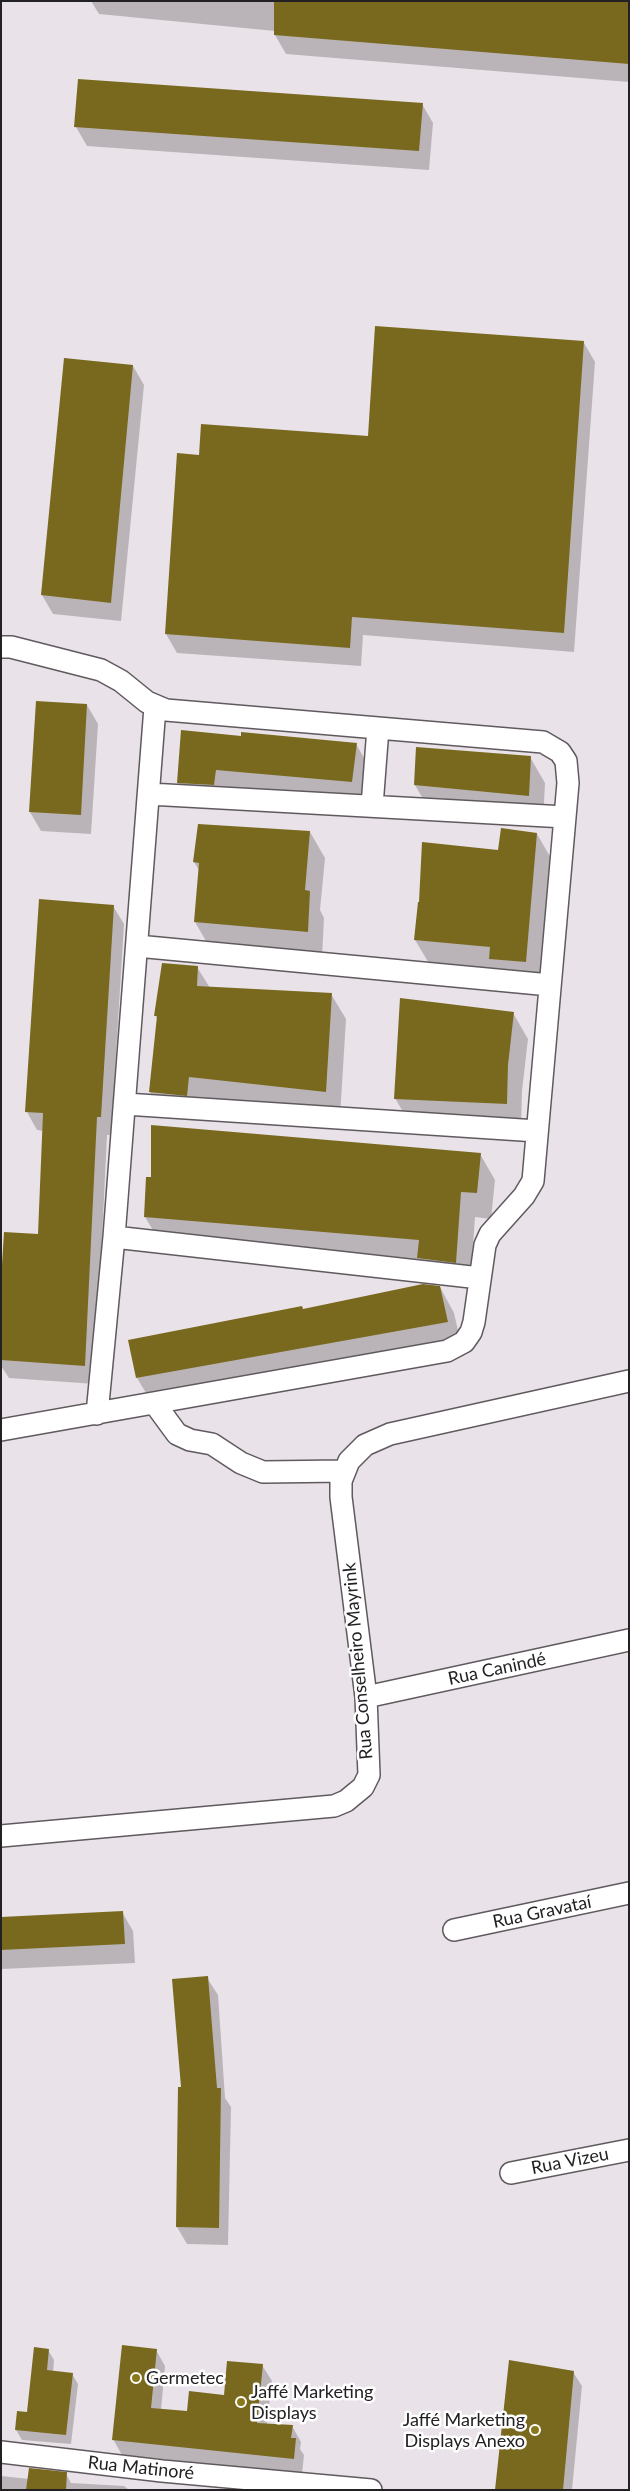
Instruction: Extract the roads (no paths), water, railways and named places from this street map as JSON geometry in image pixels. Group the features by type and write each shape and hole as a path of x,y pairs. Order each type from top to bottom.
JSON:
{"street":[{"path":"1,647 12,647 101,670 156,707 166,710 543,742 552,746 566,761 568,770 537,1131 530,1188 490,1234 485,1245 471,1332 456,1348 447,1351 1,1430"},
{"path":"98,1414 125,1104 156,707"},
{"path":"372,806 378,728"},
{"path":"149,794 565,817"},
{"path":"137,946 550,985"},
{"path":"125,1104 537,1131"},
{"path":"114,1238 480,1278"},
{"name":"Rua Conselheiro Mayrink","path":"1,1836 334,1806 346,1801 363,1787 369,1775 366,1698 341,1497 341,1481 349,1461 365,1445 390,1434 629,1381"},
{"path":"154,1404 177,1434 190,1440 212,1444 240,1463 263,1472 345,1471"},
{"name":"Rua Canindé","path":"366,1698 629,1640"},
{"name":"Rua Gravataí","path":"454,1930 629,1893"},
{"name":"Rua Vizeu","path":"511,2173 629,2150"},
{"name":"Rua Matinoré","path":"1,2452 164,2480 372,2490"}],"place":[{"name":"Germetec","path":"136,2378"},
{"name":"Jaffé Marketing Displays","path":"241,2402"},
{"name":"Jaffé Marketing Displays Anexo","path":"535,2430"}]}
